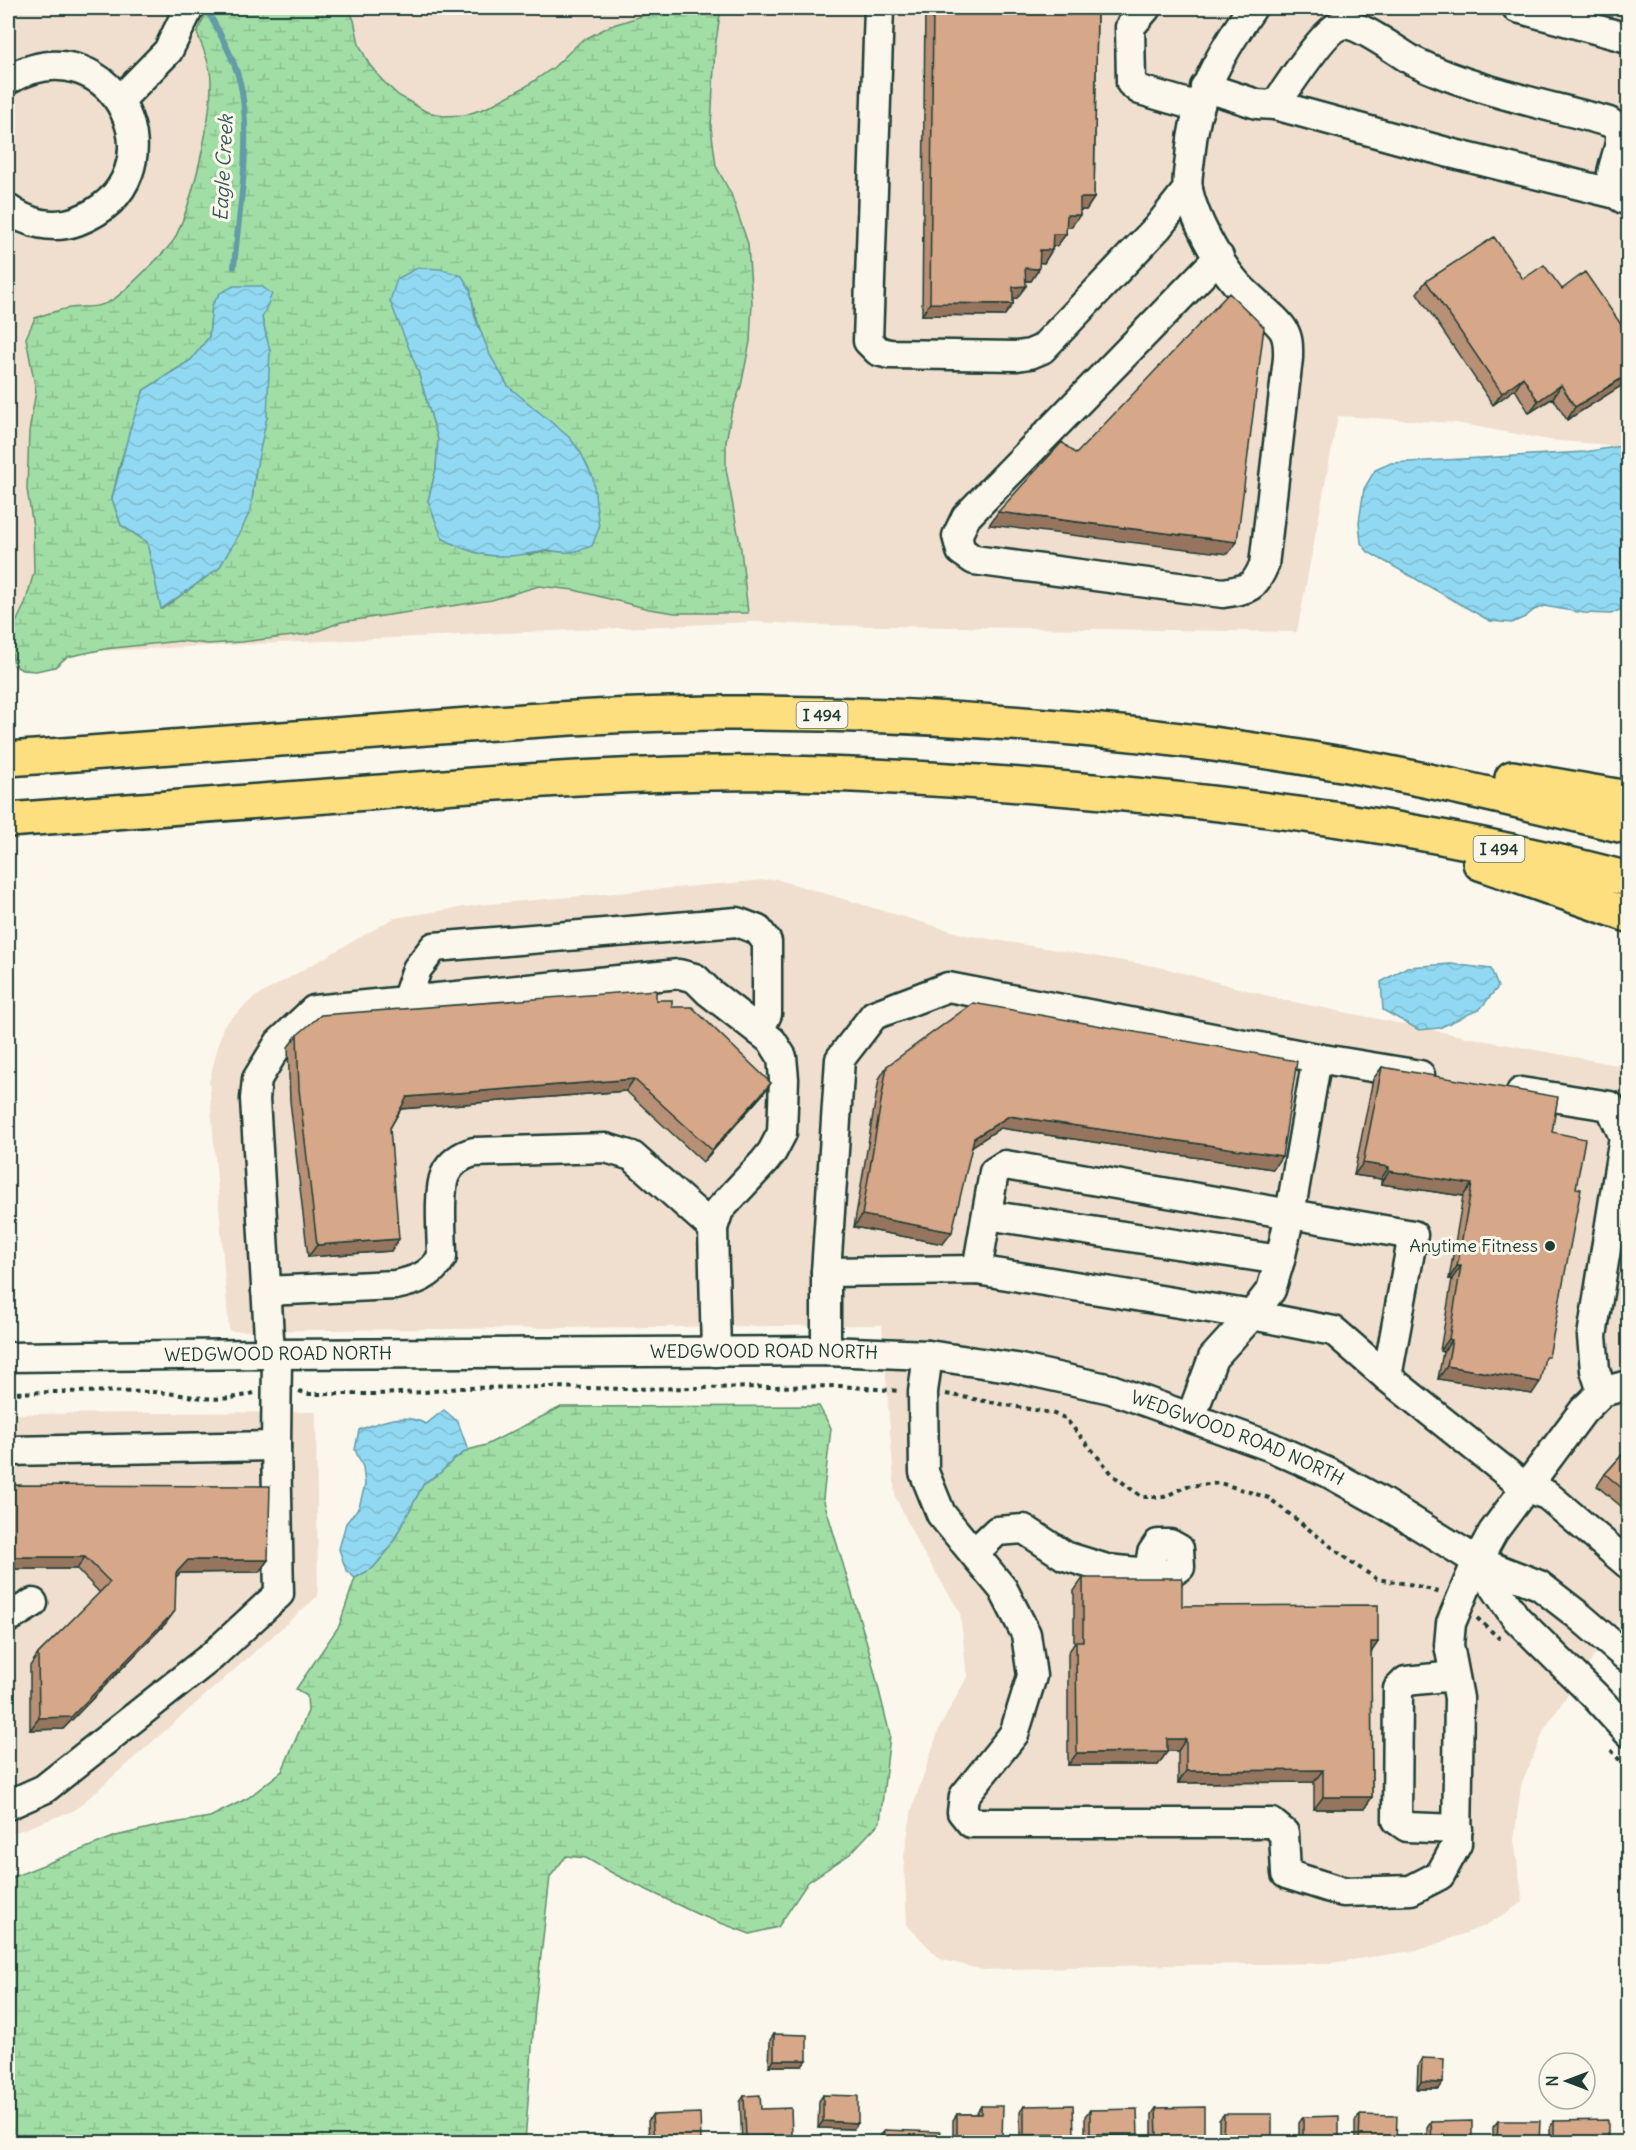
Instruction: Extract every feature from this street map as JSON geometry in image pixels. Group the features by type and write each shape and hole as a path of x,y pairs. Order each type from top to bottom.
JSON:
{"highway":[{"name":"I 494","path":"8,759 629,715 723,713 866,716 996,722 1119,734 1323,761 1486,793 1629,827"},
{"path":"1119,734 1352,751 1629,798"},
{"name":"I 494","path":"8,820 552,779 713,773 854,775 943,779 1159,796 1368,824 1574,864 1629,879"},
{"path":"1368,824 1629,915"}],"street":[{"path":"120,100 168,51 189,8"},
{"path":"879,8 868,341 878,351 889,354 1017,356 1042,349 1158,227 1188,189"},
{"path":"1219,257 966,517 957,536 961,551 974,560 1223,593 1243,590 1257,582 1264,565 1288,342 1284,330 1236,283 1219,257 1205,235 1188,189 1192,135 1202,97 1225,48 1252,8"},
{"path":"1517,8 1629,38"},
{"path":"1136,14 1131,83 1140,90 1275,105 1622,197"},
{"path":"1275,105 1328,32 1341,25 1353,26 1414,61 1472,84 1609,122 1617,128 1620,136 1611,181 1622,197"},
{"path":"8,80 21,72 42,66 75,68 98,78 120,100 132,130 132,161 116,195 94,214 69,224 43,225 19,217 8,209"},
{"path":"406,1001 417,969 434,947 737,922 758,930 768,942 768,1014 759,1031"},
{"path":"8,1805 44,1789 212,1656 279,1594 277,1389 267,1291 255,1099 257,1079 279,1043 314,1010 679,974 695,978 709,992 772,1041 782,1057 784,1079 782,1132 764,1162 719,1210 713,1228 716,1352"},
{"path":"826,1351 826,1272 840,1059 874,1016 948,987 1317,1058 1446,1079"},
{"path":"1191,1417 1213,1358 1271,1290 1290,1214 1317,1058"},
{"path":"928,1355 923,1392 924,1472 941,1514 1003,1589 1026,1634 1032,1676 1014,1734 964,1796 962,1812 971,1823 1272,1823 1284,1833 1286,1874 1343,1892 1412,1890 1440,1875 1457,1844 1459,1698 1449,1645 1451,1623 1492,1532 1583,1411 1615,1388 1595,1370 1592,1336 1623,1137 1610,1106 1492,1087"},
{"path":"267,1291 395,1285 415,1281 426,1275 436,1267 442,1257 444,1176 452,1164 464,1154 474,1152 606,1148 632,1156 713,1228"},
{"path":"977,1270 994,1172 1005,1165 1413,1234 1387,1377"},
{"path":"987,1215 1280,1260"},
{"path":"826,1272 977,1270 1334,1331 1387,1377 1526,1488 1547,1495 1629,1564"},
{"name":"WEDGWOOD ROAD NORTH","path":"8,1357 826,1351 928,1355 1016,1368 1112,1389 1269,1446 1329,1473 1383,1503 1477,1561 1539,1585 1629,1658"},
{"path":"8,1450 276,1446"},
{"path":"974,1553 997,1531 1023,1529 1065,1556 1107,1569 1149,1572"},
{"name":"WEDGWOOD ROAD NORTH","path":"1477,1561 1516,1618 1618,1738"},
{"path":"8,1618 33,1603"},
{"path":"1454,1676 1406,1681 1398,1689 1397,1820 1407,1827 1458,1829"}],"path":[{"path":"8,1393 153,1392 224,1400 267,1389 289,1389 309,1394 405,1393 460,1388 624,1389 841,1386 939,1393 1051,1413 1065,1418 1114,1476 1142,1497 1164,1497 1187,1486 1220,1483 1269,1498 1352,1563 1377,1579 1446,1595 1502,1640"},
{"path":"1618,1738 1629,1770"}],"shaded area":[{"path":"8,8 1628,8 1628,503 1609,445 1549,440 1456,423 1338,416 1297,632 816,625 753,622 8,655"},
{"path":"776,879 965,935 1160,967 1284,1000 1628,1067 1628,1634 1617,1623 1545,1728 1521,1786 1514,1840 1523,1902 1485,1926 1419,1950 1331,1963 983,1970 940,1959 907,1925 904,1856 912,1809 939,1729 967,1677 960,1612 918,1544 895,1496 882,1325 229,1331 209,1082 223,1026 252,999 394,918 478,905"},
{"path":"316,1412 318,1596 75,1810 8,1835 8,1414"}],"green space":[{"path":"208,8 348,8 354,20 359,44 369,64 398,95 425,111 443,116 465,115 486,108 525,87 554,67 581,41 610,26 645,15 658,8 721,8 715,48 711,127 716,166 731,194 748,244 752,302 750,342 726,442 726,469 741,549 748,613 675,613 649,609 574,590 539,586 492,600 341,622 310,634 241,642 208,644 180,641 105,649 67,657 55,667 36,671 22,670 14,665 9,637 25,604 34,572 33,527 27,489 29,432 36,391 26,338 35,318 65,309 98,306 114,299 146,270 175,238 194,183 208,118 210,70 197,33","holes":["470,289 484,341 502,378 509,387 565,435 581,453 570,552 548,551 529,555 428,501 436,469 438,439 406,338","212,305 262,318 270,351 251,509 219,568 162,609 147,542 121,525 112,499 120,464 144,390 191,360 209,337"]},
{"path":"819,1406 831,1428 823,1498 869,1650 890,1735 880,1822 850,1854 808,1882 778,1927 750,1934 697,1914 586,1858 566,1856 550,1877 535,2007 525,2142 14,2142 8,2140 8,1879 116,1836 210,1817 248,1798 282,1771 308,1711 307,1696 296,1689 339,1626 355,1578 373,1568 389,1549 424,1483 468,1450 486,1445 561,1407"}],"water":[{"path":"417,268 440,269 462,276 470,289 475,317 490,355 508,386 570,438 581,453 593,478 599,528 592,546 573,552 549,551 493,556 469,551 442,538 428,501 436,469 438,439 418,371 390,301 397,279"},
{"path":"234,286 261,286 272,294 262,318 270,351 267,417 255,474 251,509 219,568 161,609 147,542 121,525 112,499 130,429 144,390 191,360 209,337 212,305 220,293"},
{"path":"1628,445 1628,606 1611,614 1584,613 1544,606 1512,623 1490,621 1368,552 1361,543 1359,522 1364,489 1375,470 1391,463 1585,452"},
{"path":"1451,964 1491,969 1498,987 1480,1009 1439,1028 1419,1030 1383,1010 1381,982 1407,967"},
{"path":"444,1410 458,1422 468,1450 424,1483 389,1549 373,1568 355,1578 346,1570 339,1549 346,1523 359,1507 365,1485 363,1467 355,1450 359,1430 401,1418 426,1424"}],"building":[{"path":"933,8 1097,8 1094,198 1080,198 1080,215 1067,215 1066,234 1053,234 1052,250 1040,250 1039,269 1025,268 1026,286 1013,287 1013,304 930,303"},
{"path":"1494,237 1523,279 1544,265 1562,289 1585,272 1629,336 1629,374 1575,407 1561,385 1538,401 1523,377 1502,393 1426,281"},
{"path":"1229,293 1264,327 1237,542 998,512 1062,442 1076,454"},
{"path":"656,990 656,1000 672,1000 672,1007 692,1007 771,1083 712,1150 634,1079 407,1097 390,1128 399,1239 317,1245 299,1089 297,1035 321,1015"},
{"path":"973,1003 1297,1061 1282,1156 1009,1116 974,1138 952,1232 862,1215 887,1066"},
{"path":"1382,1067 1558,1097 1552,1132 1585,1139 1576,1188 1581,1189 1549,1357 1545,1357 1540,1382 1447,1366 1461,1266 1457,1266 1472,1184 1389,1171 1389,1167 1363,1163"},
{"path":"1629,1447 1629,1494 1605,1474"},
{"path":"8,1485 270,1486 268,1560 188,1560 176,1573 175,1611 71,1717 39,1718 38,1654 110,1582 85,1557 8,1557"},
{"path":"1083,1578 1182,1578 1182,1606 1378,1605 1378,1642 1371,1642 1372,1797 1323,1797 1323,1770 1186,1771 1186,1739 1167,1739 1167,1752 1077,1753 1076,1641 1083,1641"},
{"path":"774,2034 807,2035 807,2060 774,2060"},
{"path":"1422,2058 1444,2059 1443,2083 1421,2082"},
{"path":"760,2095 761,2109 791,2108 792,2135 746,2137 744,2096"},
{"path":"823,2095 858,2096 858,2123 823,2121"},
{"path":"1073,2105 1074,2134 1024,2135 1024,2106"},
{"path":"981,2106 1003,2106 1002,2138 981,2138 980,2142 957,2142 957,2114 981,2114"},
{"path":"1204,2107 1204,2136 1157,2137 1156,2108"},
{"path":"1137,2109 1138,2134 1090,2134 1090,2110"},
{"path":"700,2113 701,2141 654,2142 652,2115"},
{"path":"1224,2114 1272,2114 1272,2142 1223,2142"},
{"path":"1360,2115 1397,2116 1396,2142 1359,2142"},
{"path":"1339,2116 1339,2141 1303,2140 1303,2117"},
{"path":"1608,2120 1608,2142 1554,2142 1554,2121"},
{"path":"1472,2121 1472,2142 1432,2142 1431,2122"},
{"path":"1498,2121 1540,2121 1539,2142 1497,2142"},
{"path":"884,2130 940,2132 940,2142 883,2142"}],"waterway":[{"name":"Eagle Creek","path":"206,8 227,48 242,92 245,157 234,267"}],"place":[{"name":"Anytime Fitness","path":"1550,1246"}]}
